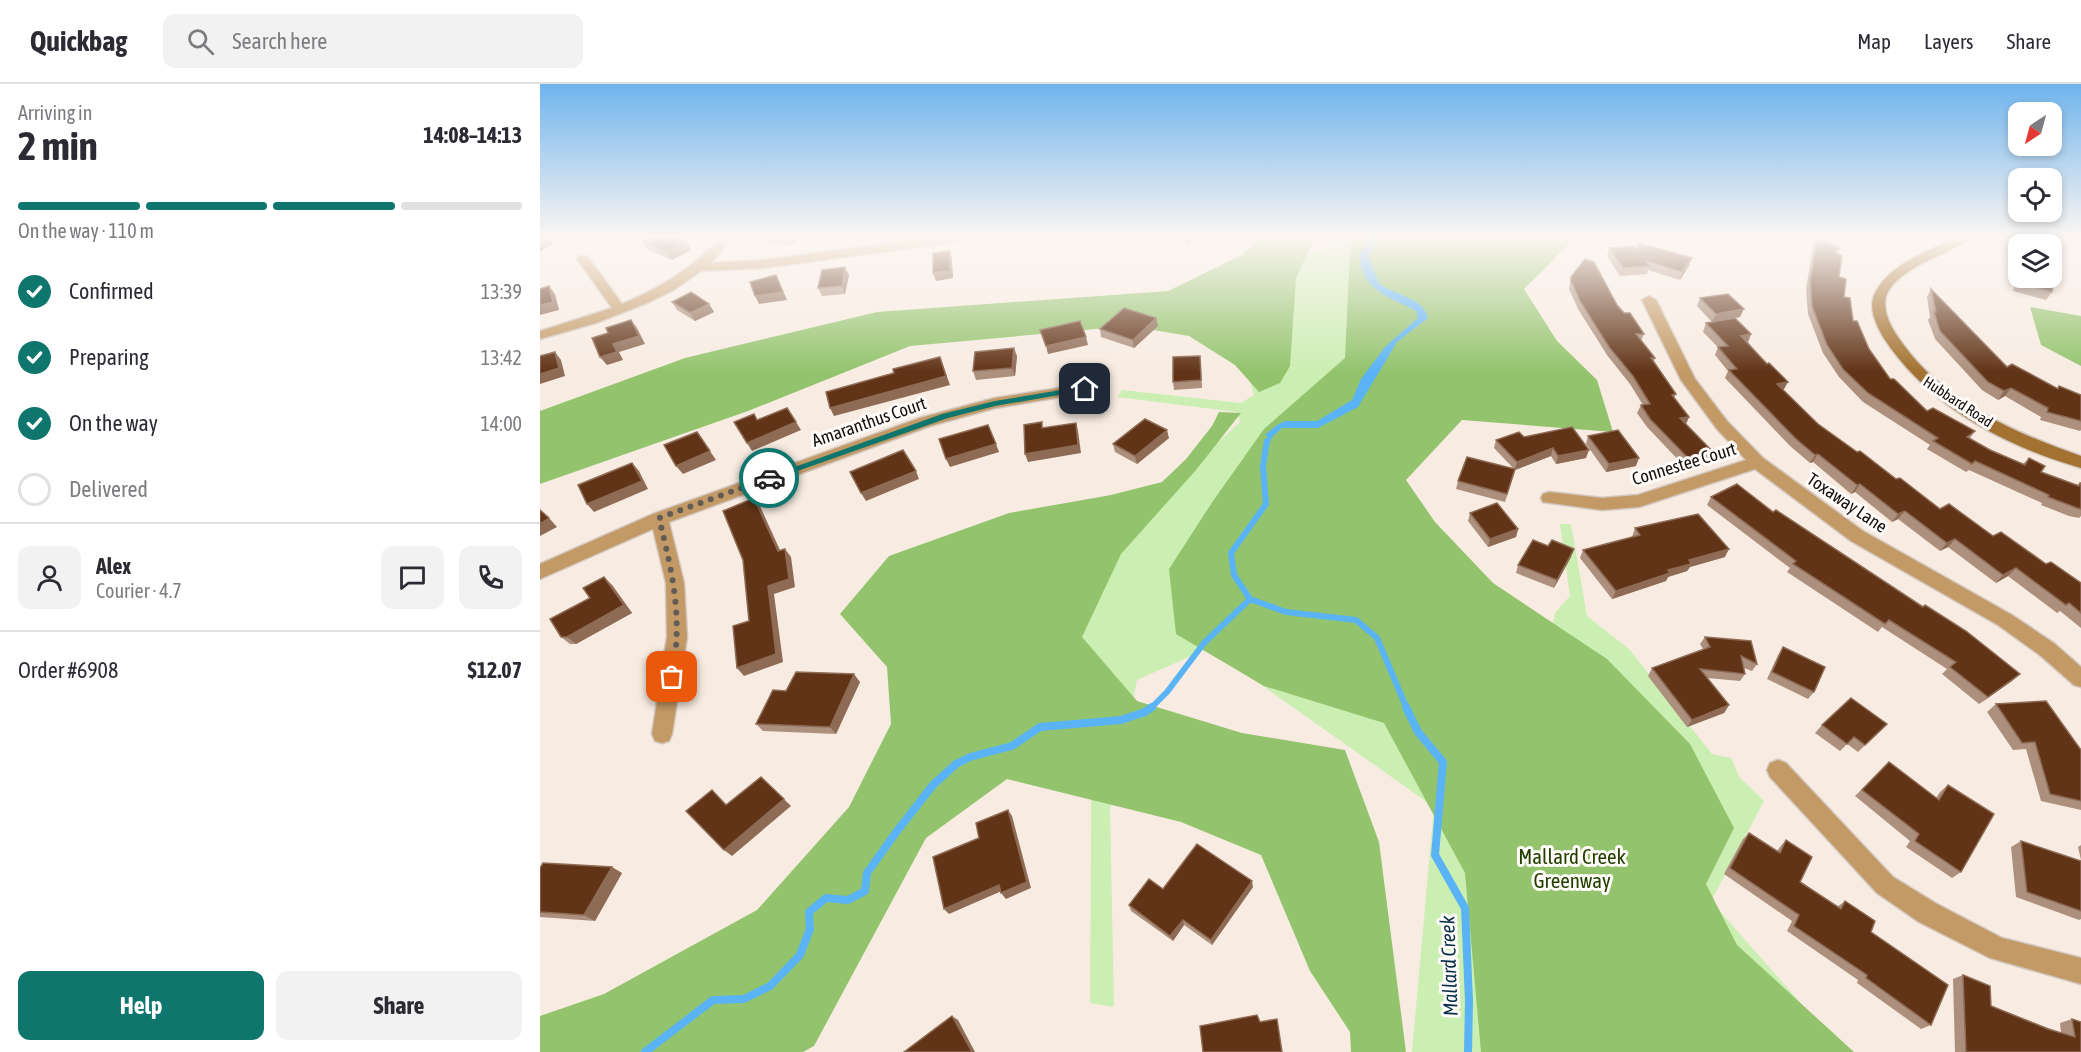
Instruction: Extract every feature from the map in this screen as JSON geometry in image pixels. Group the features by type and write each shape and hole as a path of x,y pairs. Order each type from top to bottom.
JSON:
{"main road":[{"name":"Hubbard Road","path":"1890,282 1885,286 1878,302 1879,314 1896,347 1920,378 1950,400 2011,435 2081,462"}],"street":[{"path":"600,282 619,309"},
{"path":"540,335 619,309 675,282"},
{"name":"Toxaway Lane","path":"1649,300 1688,380 1722,425 1757,462 1857,536 2005,620 2048,650 2081,679"},
{"name":"Amaranthus Court","path":"540,572 659,518 925,422 995,403 1085,389"},
{"name":"Connestee Court","path":"1550,498 1602,504 1639,501 1757,462"},
{"path":"659,518 675,583 677,604 676,658 662,734"},
{"path":"1778,770 1886,885 1928,914 1999,949 2081,971"}],"green space":[{"path":"1186,282 1296,282 1290,366 1280,383 1259,392 1235,365 1189,336 1129,326 910,346 748,411 540,484 540,411 685,358 877,312 1168,291"},
{"name":"Mallard Creek Greenway","path":"1219,282 1368,282 1352,411 1531,728 1555,613 1570,596 1560,524 1571,524 1587,616 1629,649 1712,754 1731,758 1740,778 1764,801 1711,901 1834,1041 1851,1052 1412,1052 1434,807 1209,648 1137,680 1110,809 1114,1007 1090,1003 1092,693 967,744 1130,524 1240,422 1237,412 1117,397 1122,390 1241,403 1254,395"},
{"name":"Mallard Creek Greenway","path":"1349,282 1531,282 1524,289 1557,341 1597,380 1613,432 1462,420 1406,480 1435,522 1493,583 1607,659 1690,744 1734,828 1706,884 1737,945 1854,1052 1481,1052 1465,873 1384,723 1264,686 1176,634 1169,569 1264,429 1345,358"},
{"path":"2030,307 2081,316 2081,366 2041,345"},
{"path":"1219,412 1241,413 1196,470 1121,554 1082,637 1137,701 1242,733 1345,750 1379,842 1406,1052 1351,1052 1350,1032 1310,971 1261,855 1181,822 1007,779 926,838 814,1046 803,1052 540,1052 540,1016 604,994 757,910 849,807 891,724 887,667 840,614 889,556 1009,513 1111,495 1162,482 1186,459 1212,426"}],"water":[{"path":"1369,282 1379,282 1421,305 1428,318 1397,342 1358,407 1318,428 1282,428 1271,438 1265,435 1285,421 1317,421 1352,400 1361,379 1385,347 1418,318 1416,311"}],"building":[{"path":"750,282 779,282 783,292 755,296"},
{"path":"819,282 843,282 842,286 818,288"},
{"path":"1572,282 1605,282 1617,305 1624,313 1630,313 1644,334 1636,334 1655,358 1651,358 1676,394 1672,395 1689,417 1680,418 1712,451 1688,458 1650,419 1641,405 1650,404 1633,376 1609,347 1580,301"},
{"path":"1810,282 1846,282 1844,297 1850,298 1853,321 1857,321 1869,349 1890,379 1894,379 1927,411 1933,408 1975,431 1967,437 1990,450 2025,465 2029,458 2045,466 2041,472 2079,486 2081,483 2081,509 2048,497 2049,495 1975,461 1972,464 1933,441 1938,438 1868,393 1843,369 1827,345 1812,306"},
{"path":"549,286 553,302 540,305 540,289"},
{"path":"2037,288 2053,288 2052,292"},
{"path":"1931,289 2007,367 2012,364 2058,389 2059,386 2081,395 2081,421 2047,412 2048,408 2011,388 2004,391 1988,382 1940,331 1934,312 1936,312"},
{"path":"691,292 709,304 690,313 672,302"},
{"path":"1728,294 1744,309 1716,314 1700,298"},
{"path":"1124,308 1156,318 1133,340 1100,329"},
{"path":"1735,318 1751,334 1741,336 1767,364 1769,363 1788,382 1777,384 1818,424 1857,452 1860,451 1896,479 1900,478 1940,509 1949,504 1993,536 2001,532 2046,564 2051,562 2081,583 2081,613 2069,603 2066,605 2016,568 2003,575 1955,539 1947,543 1905,511 1898,514 1818,454 1815,455 1795,438 1729,370 1737,369 1718,347 1728,346 1706,323"},
{"path":"631,320 639,336 613,344 617,352 600,357 592,338 608,333 606,328"},
{"path":"1080,321 1086,337 1046,346 1040,330"},
{"path":"1014,348 1012,368 973,371 975,352"},
{"path":"555,352 559,368 540,374 540,356"},
{"path":"1200,356 1201,380 1173,382 1173,357"},
{"path":"940,357 946,376 830,408 826,392 894,373 893,369"},
{"path":"787,408 796,422 747,443 734,422 754,414 757,420"},
{"path":"1145,419 1167,430 1135,456 1113,444"},
{"path":"1042,422 1042,428 1076,423 1078,445 1025,454 1024,425"},
{"path":"988,425 996,444 946,459 939,439"},
{"path":"1572,427 1589,450 1558,456 1553,448 1517,462 1496,440 1519,432 1524,437"},
{"path":"1618,430 1639,458 1609,464 1588,436"},
{"path":"697,432 710,451 676,466 664,445"},
{"path":"903,450 916,471 861,493 850,472"},
{"path":"1467,457 1515,469 1507,494 1458,481"},
{"path":"632,463 642,481 587,504 578,485"},
{"path":"1737,484 1773,512 1776,510 1923,607 1925,605 1966,631 2020,674 1988,697 1950,667 1956,662 1889,620 1885,624 1793,564 1796,561 1711,497"},
{"path":"754,498 778,551 785,549 789,579 768,586 776,654 737,668 733,626 749,621 743,560 723,511"},
{"path":"1497,503 1518,529 1490,539 1470,513"},
{"path":"540,510 549,518 540,524"},
{"path":"1698,514 1729,549 1689,560 1691,564 1668,570 1670,573 1616,591 1583,550 1640,535 1635,528"},
{"path":"1533,540 1548,546 1552,540 1574,549 1557,580 1518,565"},
{"path":"604,577 624,605 567,637 561,637 550,619 590,598 583,588"},
{"path":"1705,637 1751,641 1757,664 1741,656 1745,674 1700,669 1729,705 1692,720 1652,668 1710,647"},
{"path":"1783,647 1825,667 1814,692 1772,672"},
{"path":"796,672 854,674 830,727 756,724 773,690 786,691"},
{"path":"1851,698 1887,724 1865,745 1854,737 1847,744 1822,725"},
{"path":"2046,701 2081,750 2081,801 2050,794 2035,742 2022,743 1996,704"},
{"path":"1889,762 1939,800 1948,785 1994,814 1961,872 1915,841 1919,834 1862,790"},
{"path":"761,777 784,799 724,850 686,811 712,790 726,805"},
{"path":"1008,810 1027,882 1001,893 999,885 944,909 933,857 979,838 976,823"},
{"path":"1749,833 1780,853 1786,840 1812,857 1800,882 1841,909 1845,901 1875,921 1871,932 1948,985 1931,1025 1866,978 1867,975 1794,926 1799,915 1730,868"},
{"path":"2021,841 2081,861 2081,911 2027,892"},
{"path":"1197,844 1252,881 1211,940 1183,920 1170,936 1129,905 1149,879 1163,889"},
{"path":"543,863 612,867 584,915 540,912 540,868"},
{"path":"1963,975 1990,986 1991,1006 2048,1029 2075,1037 2072,1019 2081,1022 2081,1052 1966,1052"},
{"path":"1257,1015 1260,1022 1277,1019 1282,1052 1203,1052 1200,1026"},
{"path":"952,1016 972,1052 904,1052"}],"waterway":[{"name":"Mallard Creek","path":"1267,443 1272,432"},
{"name":"Mallard Creek","path":"1250,599 1234,575 1231,553 1266,504 1263,466 1267,441"},
{"path":"1152,707 1167,692 1204,643 1250,599"},
{"name":"Mallard Creek","path":"1250,599 1286,612 1356,620 1377,638 1407,709"},
{"path":"645,1052 713,1000 744,999 770,986 800,955 810,929 809,912 826,898 848,900 865,891 867,873 897,831 933,785 956,764 970,757 1012,746 1040,727 1121,720 1145,712 1152,707"},
{"name":"Mallard Creek","path":"1406,707 1418,732 1443,762 1435,855 1465,908 1469,1001 1468,1052"}],"way so far":[{"path":"672,677 676,658 677,604 675,583 659,518 769,478"}],"route":[{"path":"769,478 965,410 1085,389"}]}
